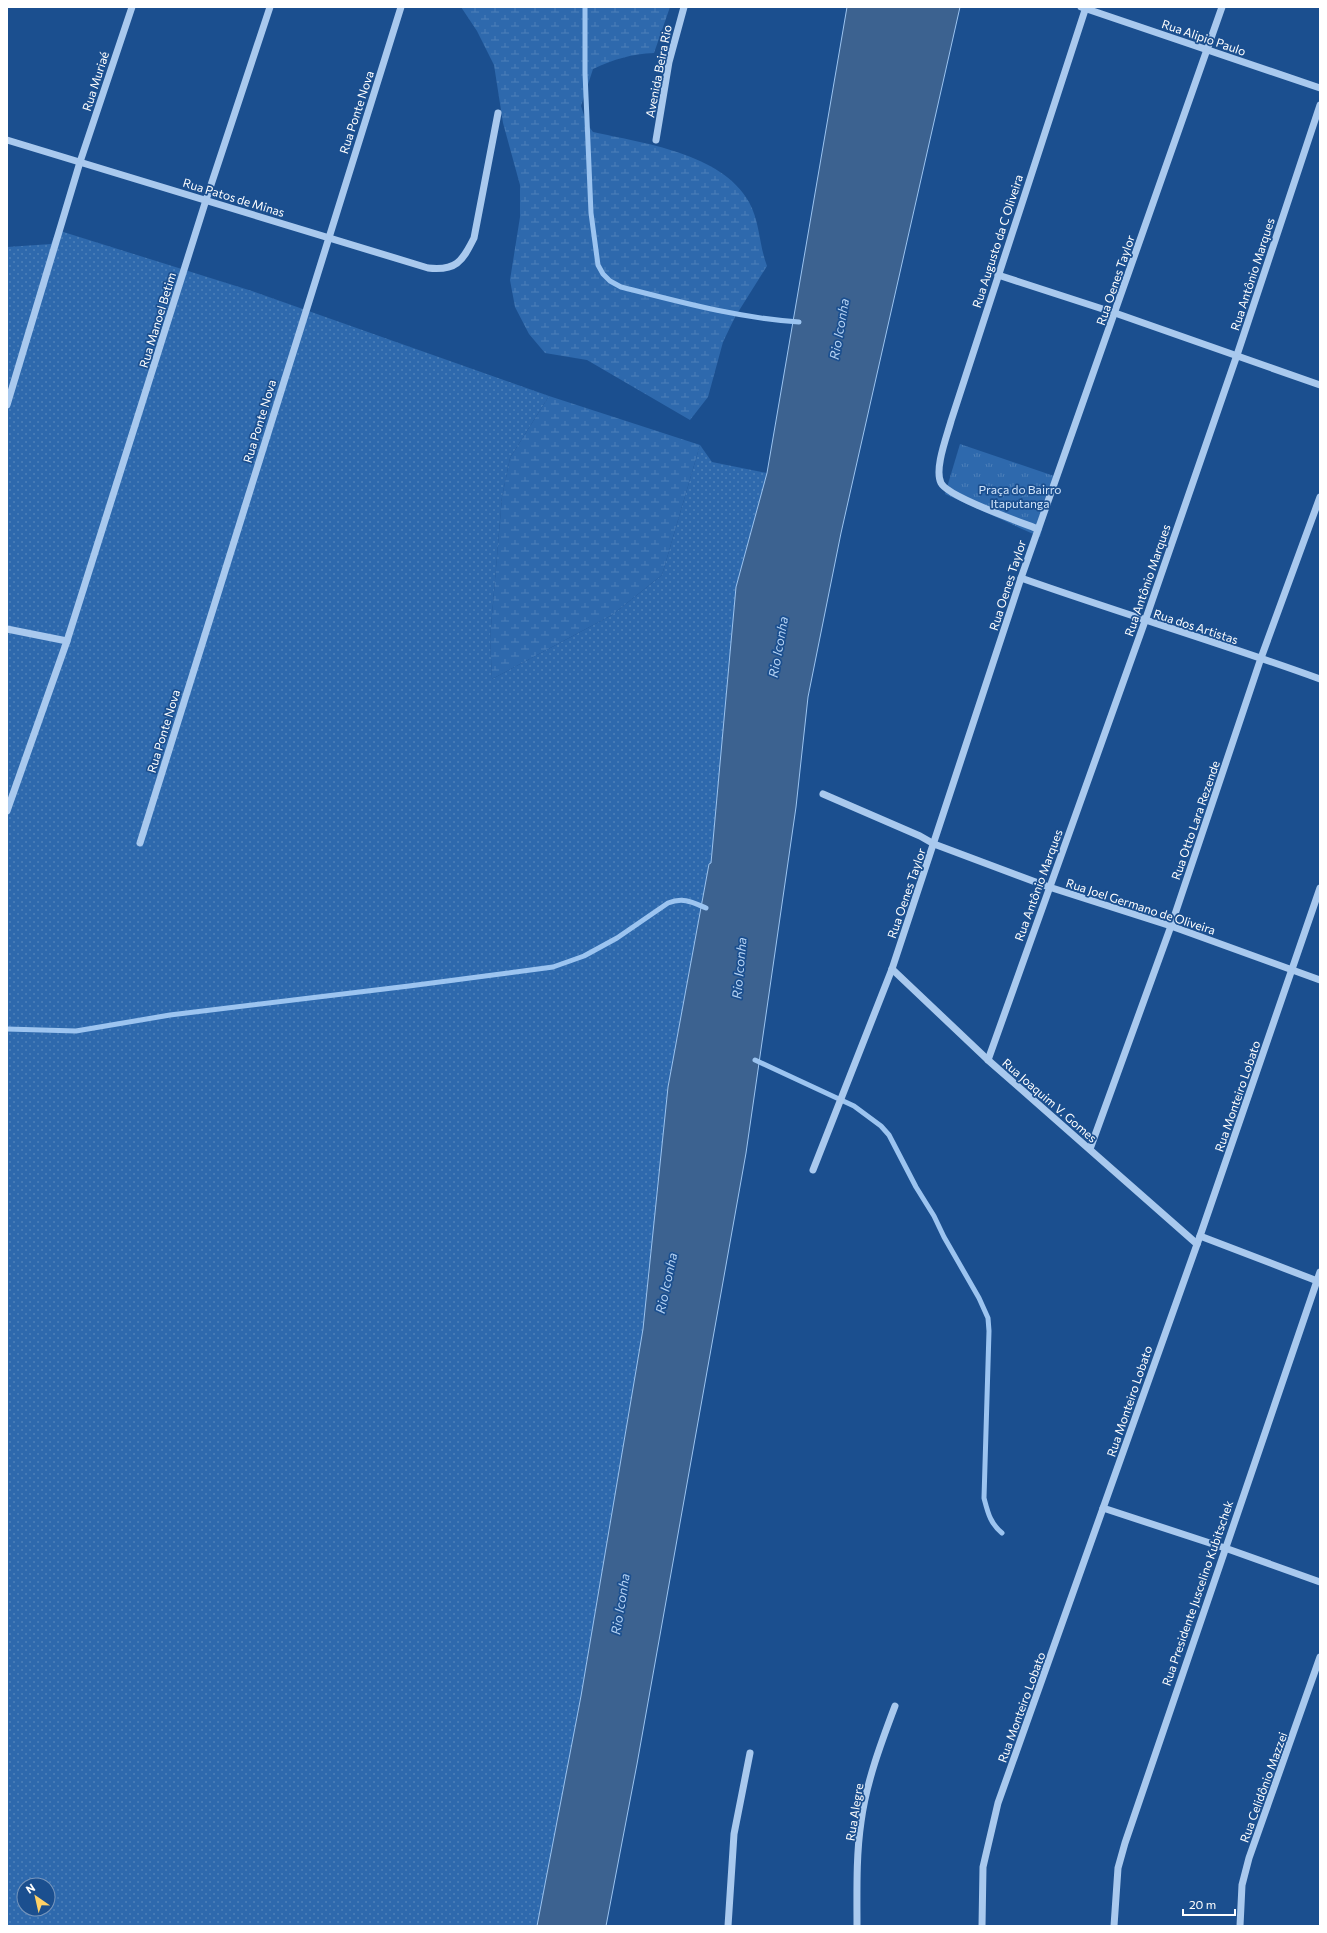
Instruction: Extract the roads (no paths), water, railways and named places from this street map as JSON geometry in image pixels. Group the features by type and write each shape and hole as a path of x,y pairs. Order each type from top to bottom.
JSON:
{"street":[{"name":"Rua Muriaé","path":"7,404 80,162 132,7"},
{"name":"Rua Manoel Betim","path":"7,811 67,641 206,200 270,7"},
{"name":"Rua Ponte Nova","path":"140,843 401,7"},
{"name":"Avenida Beira Rio","path":"656,140 669,62 684,7"},
{"name":"Rua Oenes Taylor","path":"813,1170 892,969 1021,578 1222,7"},
{"name":"Rua Alipio Paulo","path":"1084,8 1320,88"},
{"name":"Rua Augusto da C Oliveira","path":"1038,529 953,494 941,483 939,474 941,458 949,428 1084,8"},
{"name":"Rua Antônio Marques","path":"988,1060 1145,621 1237,355 1320,105"},
{"name":"Rua Patos de Minas","path":"7,140 428,268 442,269 456,266 466,254 474,238 498,113"},
{"path":"998,275 1115,312 1320,386"},
{"name":"Rua Otto Lara Rezende","path":"1090,1149 1171,926 1261,658 1320,496"},
{"name":"Rua dos Artistas","path":"1021,578 1145,621 1261,658 1320,680"},
{"path":"7,629 67,641"},
{"name":"Rua Joel Germano de Oliveira","path":"823,794 920,836 934,844 1049,887 1171,926 1320,980"},
{"name":"Rua Monteiro Lobato","path":"982,1926 983,1867 996,1810 1200,1236 1293,970 1320,888"},
{"name":"Rua Joaquim V. Gomes","path":"892,969 988,1060 1197,1244"},
{"path":"1200,1236 1318,1282"},
{"name":"Rua Presidente Juscelino Kubitschek","path":"1114,1926 1118,1868 1125,1843 1225,1548 1318,1282 1320,1272"},
{"path":"1103,1508 1225,1548 1320,1582"},
{"name":"Rua Celidônio Mazzei","path":"1240,1926 1242,1885 1249,1858 1320,1657"},
{"name":"Rua Alegre","path":"857,1926 860,1823 869,1784 884,1734 895,1706"},
{"path":"728,1926 734,1834 750,1753"}],"water":[{"name":"Rio Iconha","path":"847,7 960,7 841,533 808,697 796,807 746,1153 637,1764 606,1926 537,1926 581,1696 643,1329 668,1087 709,864 711,863 736,587 767,473"}],"waterway":[{"path":"585,7 585,73 591,213 598,265 603,274 610,281 621,287 709,309 754,317 799,322"},
{"path":"7,1029 76,1031 170,1015 553,967 584,956 617,938 673,901 683,900 706,908"},
{"path":"755,1060 854,1106 881,1126 889,1135 916,1187 934,1216 944,1237 979,1298 988,1318 989,1331 984,1498 992,1521 1002,1533"}],"park label":[{"name":"Praça do Bairro Itaputanga","path":"1020,496"}]}
